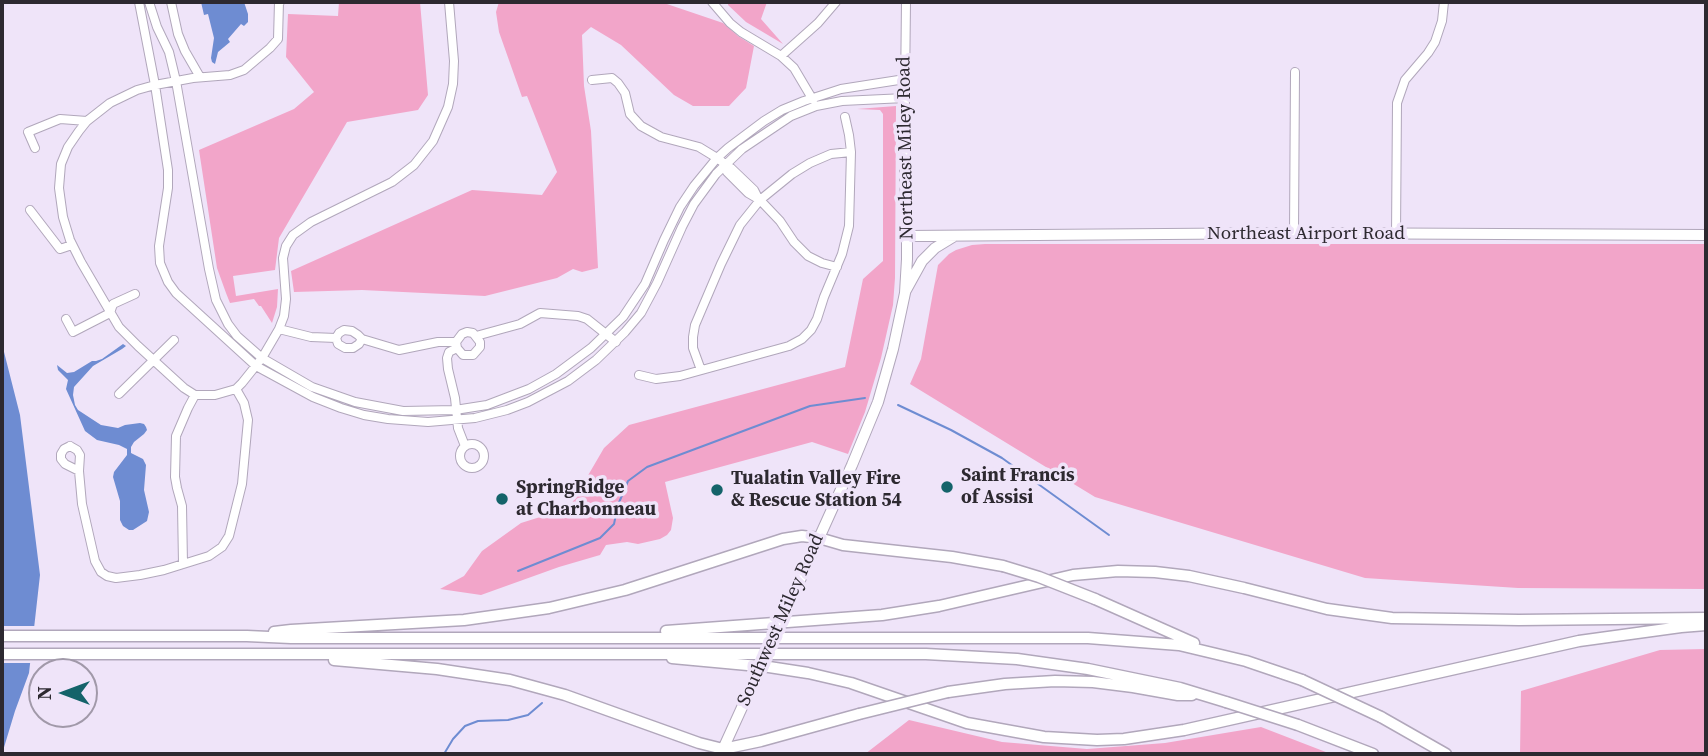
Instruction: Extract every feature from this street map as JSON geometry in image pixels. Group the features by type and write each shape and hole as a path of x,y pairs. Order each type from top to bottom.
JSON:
{"highway":[{"path":"247,636 291,630 439,622 518,614 625,590 783,539 802,536 843,545 952,557 1040,576 1222,655"},
{"path":"610,637 692,628 882,615 950,604 1073,575 1118,571 1155,572 1198,578 1327,609 1392,618 1706,618"},
{"path":"635,653 807,673 850,683 942,715 993,729 1044,737 1097,740 1184,730 1578,641 1706,625"},
{"path":"2,636 1088,638 1179,645 1222,655 1302,680 1381,718 1446,754"},
{"path":"2,654 892,653 976,656 1088,669 1180,688 1298,725 1373,754"},
{"path":"275,654 437,669 510,680 565,695 722,751 948,692 1005,684 1093,682 1178,695 1204,695"}],"main road":[{"name":"Northeast Airport Road","path":"906,236 1294,233 1706,235"},
{"path":"905,293 922,261 935,248 956,235"},
{"name":"Northeast Miley Road","path":"905,293 906,236"},
{"name":"Southwest Miley Road","path":"722,751 852,466 878,402 905,293"}],"street":[{"path":"139,2 168,170 168,188 159,246 160,263 165,276 176,293 259,362 313,397 364,415 420,422 457,421 507,410 542,396 585,369 616,342 641,313 694,204 721,161"},
{"path":"149,2 169,52 206,257 216,300 228,324 259,362 312,387 355,402 403,411 455,410 487,405 556,374 584,354 623,317 650,273 680,207 694,186 721,161 741,137 782,110 814,102 841,89 905,79"},
{"path":"171,2 178,34 201,77"},
{"path":"280,2 278,39 244,70 155,85 110,103 87,121 68,147 61,164 59,188 63,217 72,245 110,313 128,337 195,396 215,395 236,388 259,362 284,316 286,299 283,258 293,235 311,222 392,182 414,164 433,141 448,107 453,84 454,61 449,2"},
{"path":"712,2 741,32 781,56 798,73 814,102"},
{"path":"781,56 818,23 836,2"},
{"name":"Northeast Miley Road","path":"906,2 906,236"},
{"path":"1396,235 1398,95 1405,80 1435,42 1442,21 1444,2"},
{"path":"1294,233 1295,72"},
{"path":"593,80 612,78 618,83 625,93 630,114 654,134 692,144 732,168 754,190 794,243 808,256 837,267"},
{"path":"814,102 905,98"},
{"path":"639,375 665,379 789,346 802,339 814,325 846,242 849,226 851,152 845,117"},
{"path":"35,148 28,132 60,119 87,121"},
{"path":"701,370 693,348 695,325 734,236 751,210 792,174 810,163 831,154 851,152"},
{"path":"30,210 60,248 72,245"},
{"path":"66,319 73,332 110,313 113,304 135,294"},
{"path":"465,446 457,421 447,363 449,352 457,345 462,334 467,332 477,336 520,324 540,313 587,319 616,342"},
{"path":"279,329 311,337 336,338"},
{"path":"336,338 344,330 352,331 362,340 399,349 438,342 457,345"},
{"path":"457,345 463,355 473,355 480,347 477,336"},
{"path":"336,338 338,344 345,348 353,348 362,340"},
{"path":"119,394 174,341"},
{"path":"79,471 82,504 92,550 97,567 107,576 116,578 140,575 209,556 226,542 242,484 248,420 244,403 236,388"},
{"path":"183,564 181,506 175,477 176,436 195,396"}],"shaded area":[{"path":"339,2 420,2 428,95 418,110 347,122 279,238 275,270 233,276 236,296 278,289 277,307 272,323 254,299 230,303 217,268 199,150 294,109 314,92 286,57 288,14 338,16"},
{"path":"499,2 661,2 723,23 754,46 746,88 729,106 693,106 674,95 621,45 591,27 582,35 584,86 591,131 598,268 582,272 573,269 557,278 485,296 362,290 294,292 291,271 472,190 542,195 557,172 527,96 522,97 499,32 496,12"},
{"path":"728,2 767,2 761,19 783,44 746,22"},
{"path":"896,106 893,305 865,412 848,454 812,442 665,482 673,518 671,530 660,539 638,544 627,542 606,545 600,555 481,595 440,589 464,576 482,551 521,523 569,508 604,448 629,425 845,367 863,279 883,261 883,114 880,110 857,109"},
{"path":"985,244 1706,244 1706,589 1518,588 1365,578 1095,497 910,384 921,359 938,265 956,250"},
{"path":"1706,649 1706,754 1520,754 1521,691 1660,650"},
{"path":"909,720 1002,742 1087,749 1165,743 1261,727 1331,754 865,754"}],"water":[{"path":"201,2 244,2 248,14 248,22 244,26 241,24 228,39 230,42 218,52 215,64 211,58 214,38 208,14 204,15"},
{"path":"2,344 20,415 40,575 28,676 2,754"},
{"path":"123,344 126,346 93,366 74,387 73,395 78,410 101,425 118,428 140,423 146,427 144,434 131,447 131,453 143,459 146,465 144,490 149,512 147,521 133,530 123,526 120,520 120,501 113,477 127,455 127,449 97,440 85,431 66,389 68,380 58,370 57,365 67,373 74,372 92,361 102,359"}],"pier":[{"path":"2,626 38,626 34,658 28,658 28,663 2,663"}],"waterway":[{"path":"518,571 600,538 614,524 628,481 647,467 810,406 865,398"},
{"path":"898,405 1002,458 1109,535"},
{"path":"444,754 465,726 478,721 508,720 528,715 542,703"}],"place":[{"name":"Saint Francis of Assisi","path":"947,487"},
{"name":"Tualatin Valley Fire & Rescue Station 54","path":"717,490"},
{"name":"SpringRidge at Charbonneau","path":"502,499"}]}
